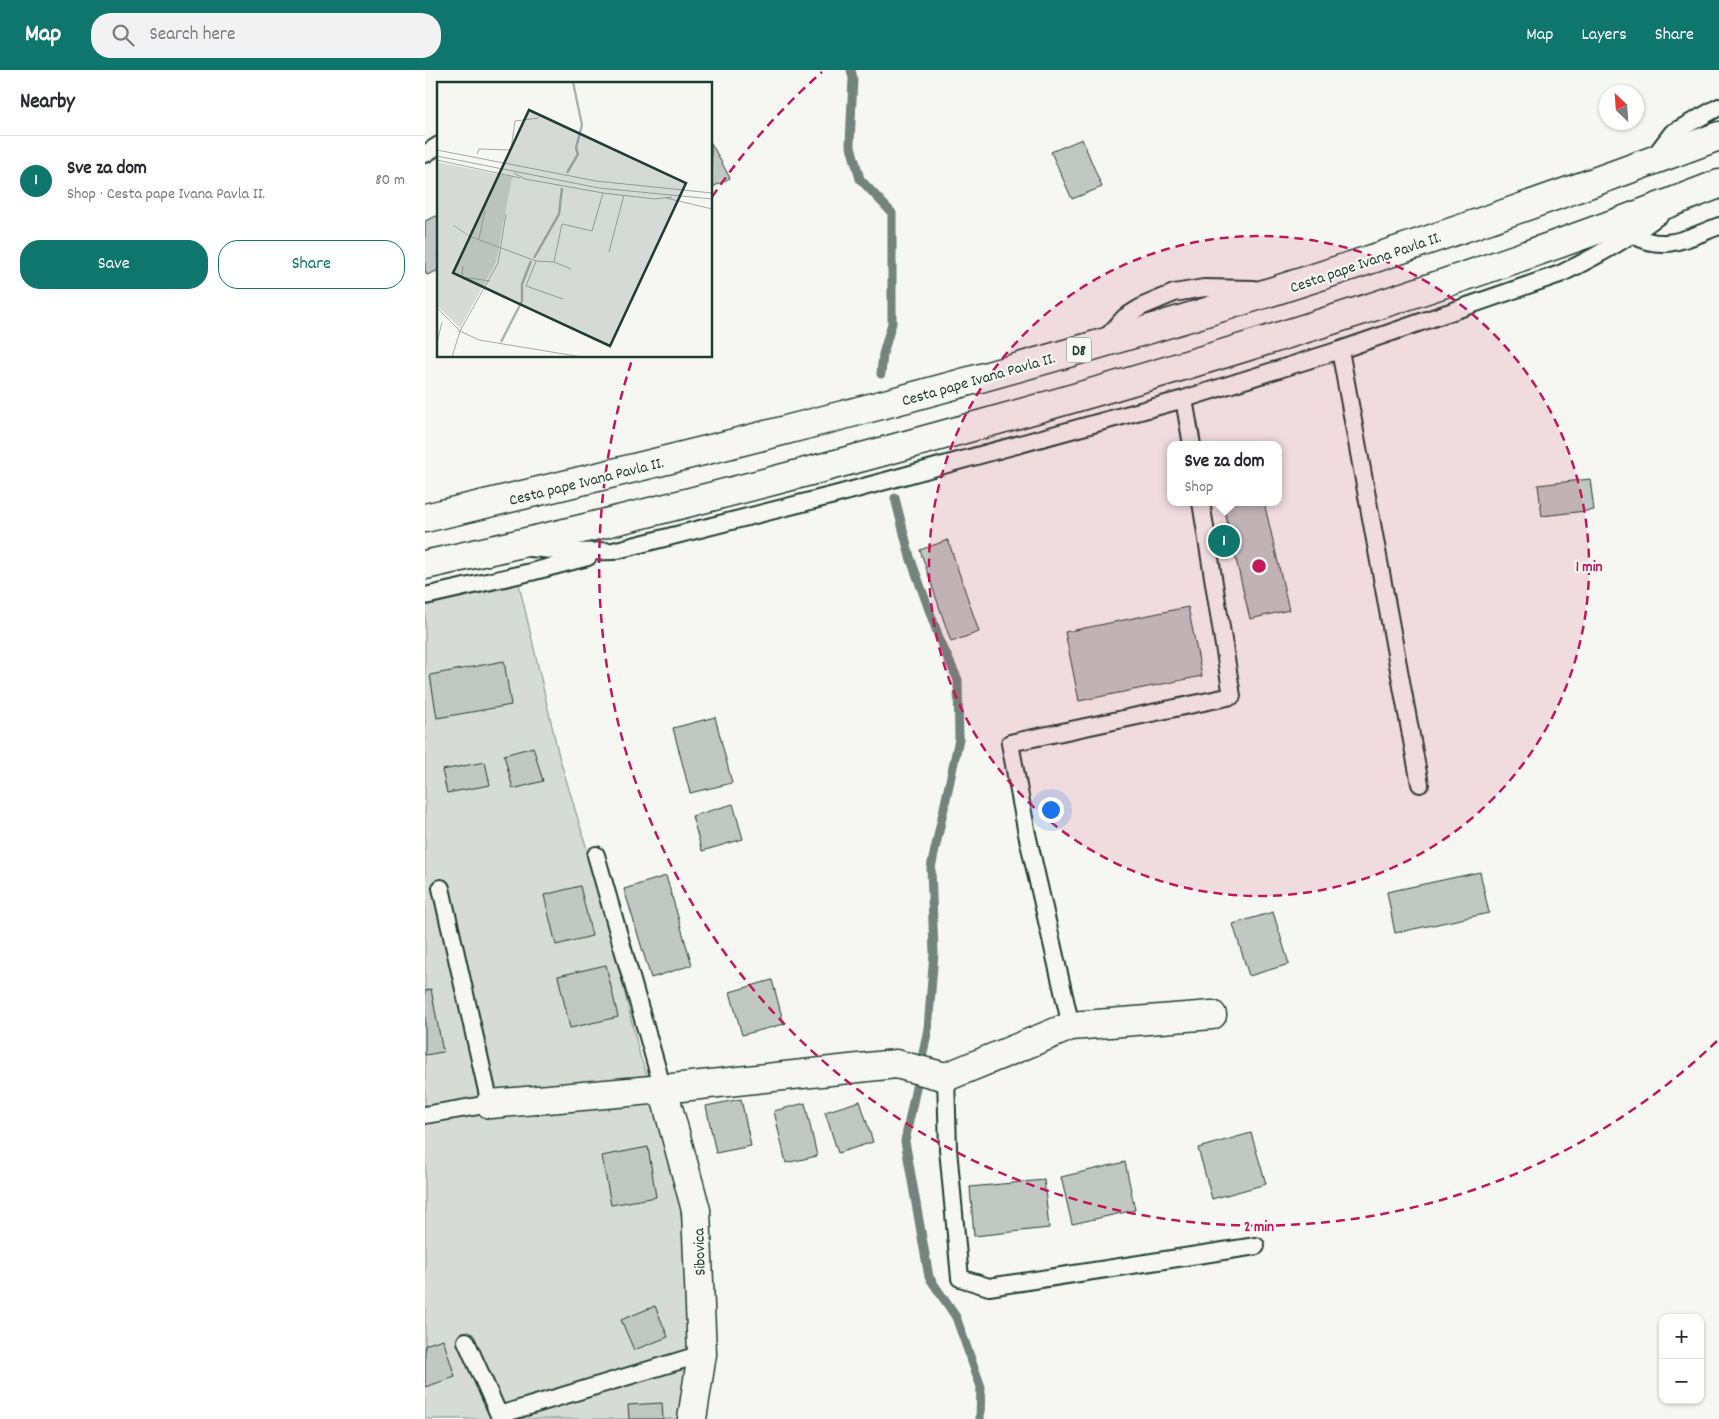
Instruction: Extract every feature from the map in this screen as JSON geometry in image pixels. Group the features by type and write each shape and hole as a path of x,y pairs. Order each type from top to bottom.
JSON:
{"main road":[{"name":"Cesta pape Ivana Pavla II.","path":"425,518 830,419 1102,343 1282,288 1481,222 1719,136"},
{"path":"425,565 516,545 866,456 1147,378 1504,263 1719,184"},
{"path":"490,1104 663,1089 895,1064 946,1077 1071,1026 1212,1015"},
{"name":"Sibovica","path":"663,1089 696,1210 702,1354 692,1419"}],"lane":[{"path":"1650,162 1672,133 1719,107"},
{"path":"425,154 437,146"},
{"path":"425,596 531,572 838,494 1184,399 1340,350 1560,274 1594,258 1634,235 1680,199"},
{"path":"1634,235 1644,241 1659,244 1681,240 1719,226"},
{"path":"1340,350 1420,784"},
{"path":"1184,399 1191,441"},
{"path":"1071,1026 1027,834 1010,743 1232,696 1202,506"},
{"path":"516,545 543,550 574,552 613,551"},
{"path":"596,854 663,1089"},
{"path":"425,1115 490,1104 441,888"},
{"path":"946,1077 948,1149 959,1278 989,1287 1256,1246"},
{"path":"465,1340 499,1415 702,1354"}],"shaded area":[{"path":"519,584 559,756 602,899 640,1056 656,1100 680,1205 691,1317 688,1370 680,1419 425,1419 425,606"}],"building":[{"path":"1082,139 1102,187 1072,199 1051,152"},
{"path":"713,147 730,178 713,187"},
{"path":"437,216 437,271 427,275 425,271 425,221"},
{"path":"1590,479 1594,510 1542,516 1538,485"},
{"path":"1223,506 1265,506 1289,610 1250,619"},
{"path":"948,540 979,632 951,642 920,550"},
{"path":"1188,607 1202,676 1079,701 1065,632"},
{"path":"504,661 511,705 437,718 430,675"},
{"path":"715,717 732,783 690,793 673,728"},
{"path":"533,747 543,781 513,789 504,755"},
{"path":"485,762 490,785 447,793 442,770"},
{"path":"733,804 743,839 702,851 692,816"},
{"path":"1480,872 1489,913 1395,933 1387,892"},
{"path":"666,876 692,965 651,978 624,889"},
{"path":"580,886 592,936 556,945 544,895"},
{"path":"1273,912 1289,964 1249,976 1233,924"},
{"path":"606,965 618,1017 570,1028 558,976"},
{"path":"772,980 784,1024 742,1035 730,992"},
{"path":"431,989 443,1052 425,1055 425,991"},
{"path":"741,1099 751,1146 716,1153 706,1106"},
{"path":"860,1101 873,1142 838,1153 825,1112"},
{"path":"805,1103 817,1156 786,1163 774,1111"},
{"path":"1251,1133 1266,1184 1212,1199 1198,1148"},
{"path":"648,1147 656,1197 611,1205 602,1156"},
{"path":"1125,1162 1135,1210 1072,1224 1061,1177"},
{"path":"1044,1180 1049,1228 974,1236 970,1187"},
{"path":"655,1306 668,1337 634,1350 621,1320"},
{"path":"443,1339 455,1377 425,1387 425,1345"},
{"path":"662,1403 663,1419 629,1419 628,1405"}],"waterway":[{"path":"851,70 853,78 850,143 860,179 892,213 892,323 883,354 881,374"},
{"path":"895,498 910,557 941,643 958,680 959,739 931,868 934,953 928,1029 905,1141 929,1277 956,1317 981,1387 980,1419"}],"place":[{"name":"Sve za dom","path":"1224,541"}]}
